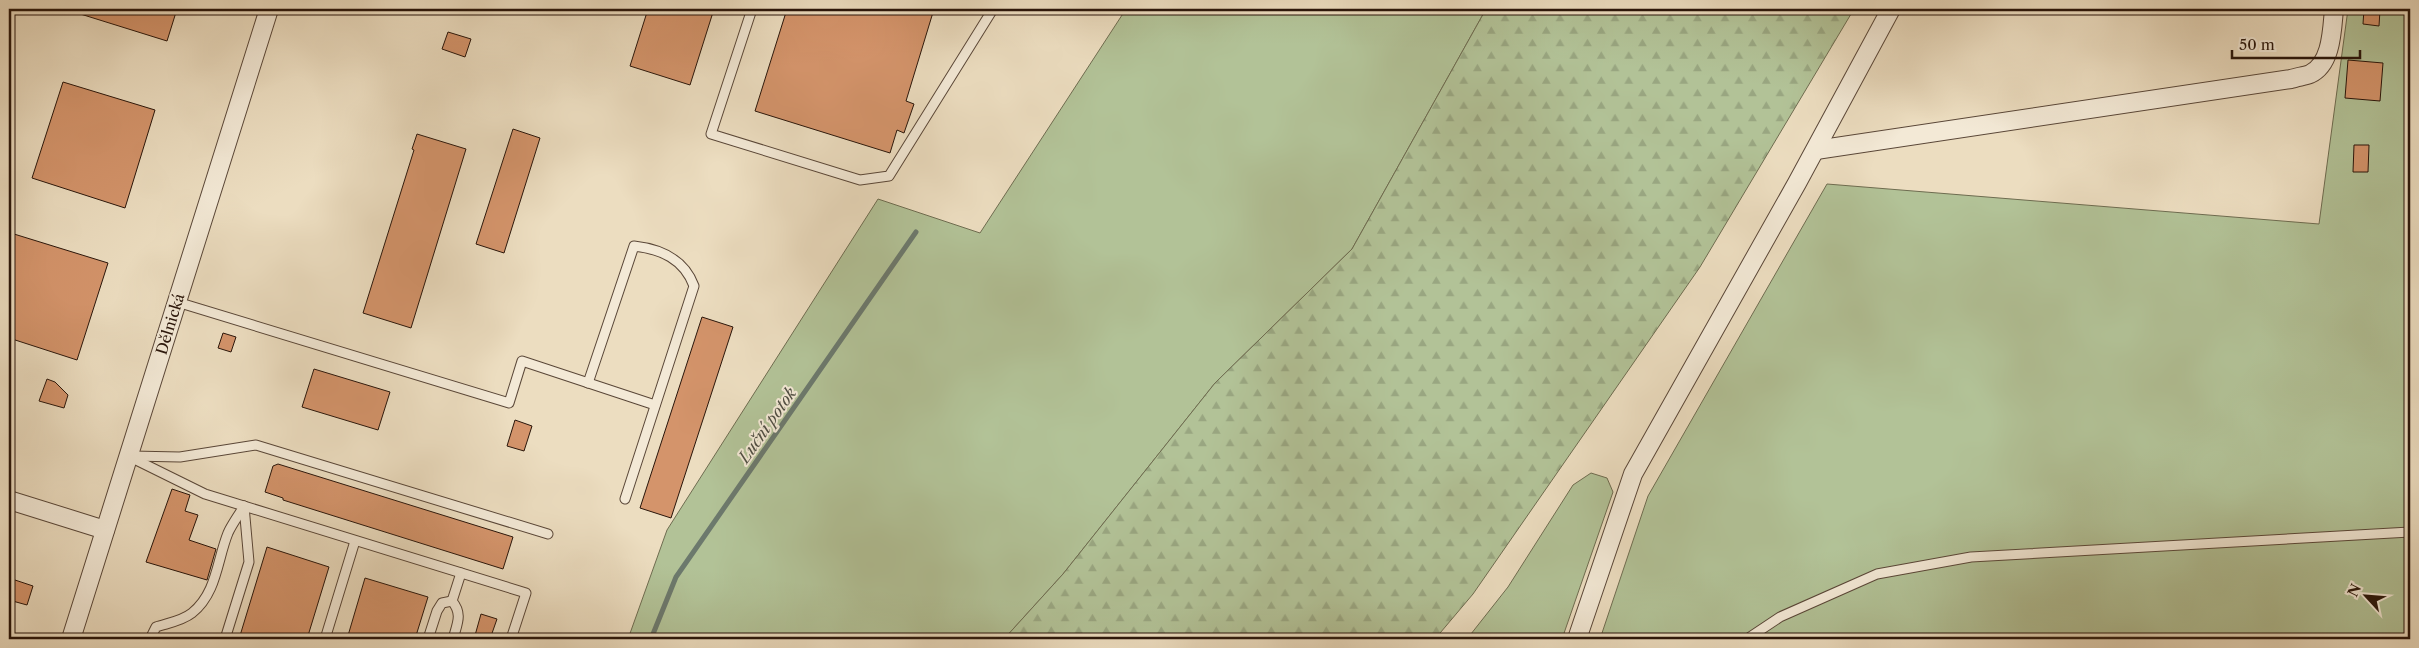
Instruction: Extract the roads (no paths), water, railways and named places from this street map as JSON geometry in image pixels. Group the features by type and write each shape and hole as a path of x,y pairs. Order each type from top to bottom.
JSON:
{"street":[{"name":"Dělnická","path":"71,639 269,9"},
{"path":"1577,639 1634,474 1816,150 1891,9"},
{"path":"1816,150 2291,79 2312,73 2324,63 2330,40 2334,9"},
{"path":"9,500 105,530"}],"lane":[{"path":"752,9 711,134 860,180 888,176 993,9"},
{"path":"588,383 634,246 651,248 671,257 689,272 694,286 625,499"},
{"path":"177,302 509,403 522,361 655,405"},
{"path":"128,456 180,457 256,445 548,534"},
{"path":"128,456 205,494 526,593 511,639"},
{"path":"150,639 156,627 192,613 200,604 212,586 228,532 244,506"},
{"path":"225,639 249,562 244,506"},
{"path":"1747,639 1780,617 1877,574 1970,557 2410,532"},
{"path":"325,639 355,541"},
{"path":"452,601 461,573"},
{"path":"428,639 437,611 442,603 452,601"},
{"path":"452,601 459,609 459,619 453,639"}],"waterway":[{"name":"Luční potok","path":"651,639 676,577 916,232"}]}
